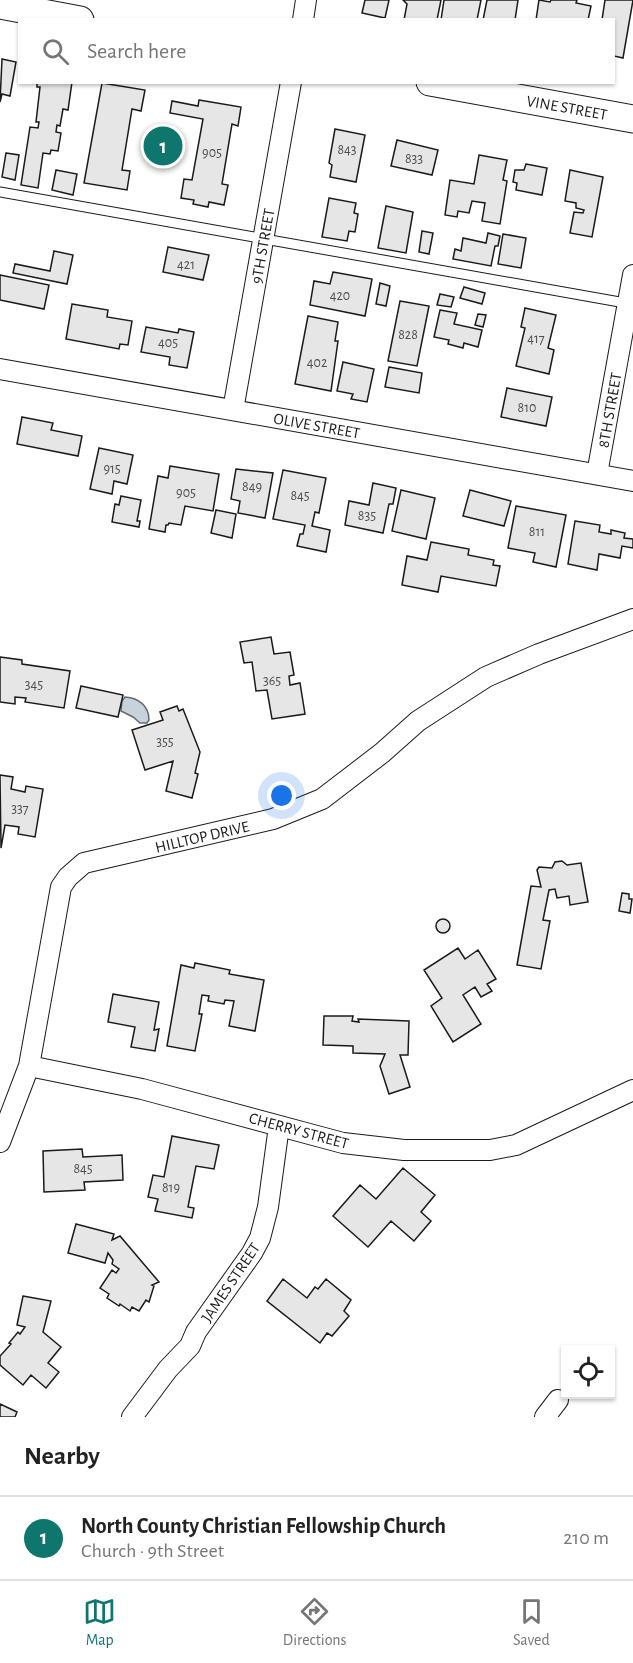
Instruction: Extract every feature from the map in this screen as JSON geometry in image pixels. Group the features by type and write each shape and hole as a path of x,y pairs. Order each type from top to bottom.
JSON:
{"street":[{"path":"303,18 306,0"},
{"path":"0,5 69,18"},
{"name":"9TH STREET","path":"233,410 291,84"},
{"name":"VINE STREET","path":"441,84 633,119"},
{"name":"8TH STREET","path":"597,474 631,304 633,275"},
{"name":"OLIVE STREET","path":"0,369 633,481"},
{"name":"HILLTOP DRIVE","path":"0,1142 29,1066 61,887 68,877 84,863 273,819 322,799 382,753 418,721 486,677 539,654 633,619"},
{"name":"CHERRY STREET","path":"29,1066 142,1089 354,1144 404,1150 490,1150 516,1145 633,1090"},
{"name":"JAMES STREET","path":"132,1417 168,1369 190,1346 196,1332 252,1253 260,1238 268,1207 279,1126"},
{"path":"545,1417 558,1400"}],"lane":[{"path":"0,192 631,304"}],"shaded area":[{"path":"125,697 139,701 145,707 149,715 147,723 140,723 121,711"}],"building":[{"path":"365,0 389,0 385,18 362,13"},
{"path":"403,0 441,0 437,18 404,18 407,4"},
{"path":"444,0 481,0 477,18 441,18"},
{"path":"487,0 518,0 515,18 483,18"},
{"path":"539,0 550,2 551,0 577,0 576,3 591,6 588,18 536,18"},
{"path":"605,0 633,0 623,58 615,56 615,18 602,18"},
{"path":"2,59 16,62 10,96 2,94 0,102"},
{"path":"37,84 72,84 68,110 63,109 60,126 57,125 56,132 61,133 58,151 51,150 50,154 43,153 38,188 21,185 30,127 38,128 39,122 36,122 40,87 37,87"},
{"path":"102,84 145,90 141,111 132,109 122,170 130,171 127,190 84,183"},
{"path":"199,100 241,107 238,126 232,124 222,184 228,185 224,205 209,202 208,207 193,204 194,200 181,198 184,179 192,180 203,119 170,113 172,101 198,106"},
{"path":"335,129 365,135 356,182 330,177 332,165 329,163"},
{"path":"397,140 438,150 432,175 391,166"},
{"path":"6,153 19,155 15,180 2,177"},
{"path":"479,155 507,160 503,180 507,181 500,224 482,221 485,203 472,201 469,213 458,211 457,217 445,215 450,180 474,184"},
{"path":"526,164 547,168 542,195 516,190 517,183 513,182 515,170 524,170"},
{"path":"56,170 77,174 73,195 52,190"},
{"path":"570,170 603,177 592,237 570,233 574,212 583,213 584,210 576,208 576,203 565,201"},
{"path":"329,198 356,203 354,213 358,214 355,232 349,231 347,241 322,237"},
{"path":"386,206 413,212 406,253 378,248"},
{"path":"422,231 433,233 429,254 419,252"},
{"path":"488,233 500,236 498,246 495,246 491,266 453,259 455,249 461,251 463,238 486,243"},
{"path":"503,234 526,238 521,268 498,264"},
{"path":"168,247 209,255 203,280 163,272"},
{"path":"54,251 73,255 67,284 13,273 15,264 50,271"},
{"path":"333,272 372,279 365,316 310,305 314,281 330,284"},
{"path":"0,275 49,285 44,309 0,300"},
{"path":"380,283 390,286 386,306 376,304"},
{"path":"464,287 485,293 482,304 460,298"},
{"path":"440,294 454,297 451,307 437,305"},
{"path":"400,301 429,306 417,366 388,361"},
{"path":"72,304 108,310 107,317 132,321 128,345 120,344 119,349 66,339"},
{"path":"525,308 556,315 548,348 554,350 549,374 516,366 525,328 521,327"},
{"path":"440,310 457,313 454,324 482,330 478,347 464,343 463,348 448,344 449,340 434,337"},
{"path":"478,314 486,315 483,327 475,325"},
{"path":"308,316 338,322 335,341 338,341 331,391 295,384"},
{"path":"146,327 178,333 179,329 194,332 187,368 169,365 170,357 141,352"},
{"path":"343,362 374,369 367,402 351,399 353,394 337,391"},
{"path":"389,367 422,373 419,393 385,387"},
{"path":"507,388 552,397 546,426 501,417"},
{"path":"22,417 53,423 51,430 82,436 78,456 17,444"},
{"path":"99,448 133,455 127,484 114,481 112,494 90,489"},
{"path":"170,466 219,474 213,511 185,506 181,525 169,523 166,525 165,532 149,529 158,476 168,478"},
{"path":"236,469 273,473 265,518 238,513 240,501 231,499"},
{"path":"283,470 326,478 319,513 315,512 312,526 330,530 326,552 297,546 305,525 273,519"},
{"path":"373,483 396,488 393,504 389,504 383,533 345,525 349,501 369,505"},
{"path":"401,490 435,498 426,539 392,531"},
{"path":"470,490 511,501 504,526 463,516"},
{"path":"121,496 141,500 137,521 140,521 139,527 112,522 115,504 119,505"},
{"path":"516,506 566,515 556,567 533,562 535,553 508,548"},
{"path":"216,510 236,514 232,538 211,533"},
{"path":"575,521 600,525 599,532 611,534 611,530 625,533 624,538 633,539 633,548 622,546 620,558 599,554 597,570 568,564"},
{"path":"431,542 469,549 468,555 494,560 493,565 500,566 496,586 441,576 438,592 402,585 407,556 427,560"},
{"path":"271,637 274,654 290,652 294,675 289,676 290,685 300,683 305,714 272,719 267,690 256,691 252,662 244,663 240,642"},
{"path":"0,657 22,660 22,664 70,671 64,708 25,702 26,698 15,697 15,704 0,702"},
{"path":"81,686 123,695 118,717 76,708"},
{"path":"177,706 179,711 183,709 200,752 192,798 166,791 173,761 145,770 132,730 163,720 160,712"},
{"path":"0,775 13,777 11,789 25,792 26,786 43,789 35,837 18,834 19,827 5,825 1,848"},
{"path":"562,861 567,865 581,863 588,902 570,905 569,896 557,898 555,889 549,890 543,920 550,921 541,969 517,965 531,886 541,887 537,870 539,867 552,868 555,862"},
{"path":"622,893 629,894 629,899 632,899 630,913 619,911"},
{"path":"443,919 448,921 450,926 448,931 443,933 438,931 436,926 438,921"},
{"path":"458,948 465,959 478,950 496,979 487,984 492,991 481,997 475,987 463,995 481,1024 453,1042 431,1006 442,998 424,970"},
{"path":"195,963 230,970 229,974 264,980 255,1031 229,1026 234,1001 225,1000 224,1004 208,1001 209,996 202,995 199,1014 202,1014 195,1051 167,1046 181,965 194,968"},
{"path":"113,994 159,1002 154,1030 159,1029 155,1051 131,1047 135,1027 108,1022"},
{"path":"324,1016 353,1016 352,1021 359,1022 358,1019 409,1021 408,1055 400,1055 410,1087 389,1094 380,1066 385,1054 353,1053 353,1046 323,1045"},
{"path":"172,1136 219,1145 214,1169 196,1166 188,1207 194,1208 192,1218 155,1211 158,1199 148,1197 153,1175 164,1177"},
{"path":"82,1149 83,1157 122,1155 123,1180 84,1182 85,1190 44,1192 43,1151"},
{"path":"403,1168 435,1195 421,1212 431,1221 414,1241 391,1221 368,1247 333,1216 360,1185 376,1199"},
{"path":"76,1224 114,1234 112,1240 120,1236 159,1282 152,1285 154,1286 149,1302 146,1300 139,1311 132,1307 130,1311 120,1304 119,1306 107,1298 109,1294 100,1288 112,1270 116,1273 119,1269 112,1264 113,1260 108,1253 105,1263 68,1253"},
{"path":"283,1279 307,1298 315,1287 318,1289 326,1279 351,1300 344,1311 349,1316 332,1336 327,1333 320,1343 267,1301"},
{"path":"23,1296 51,1301 43,1332 61,1347 48,1363 59,1372 46,1388 31,1375 23,1385 0,1365 0,1356 18,1332 20,1334 25,1327 17,1325"},
{"path":"0,1404 17,1412 15,1417 0,1417"}],"place":[{"name":"North County Christian Fellowship Church","path":"163,146"}]}
